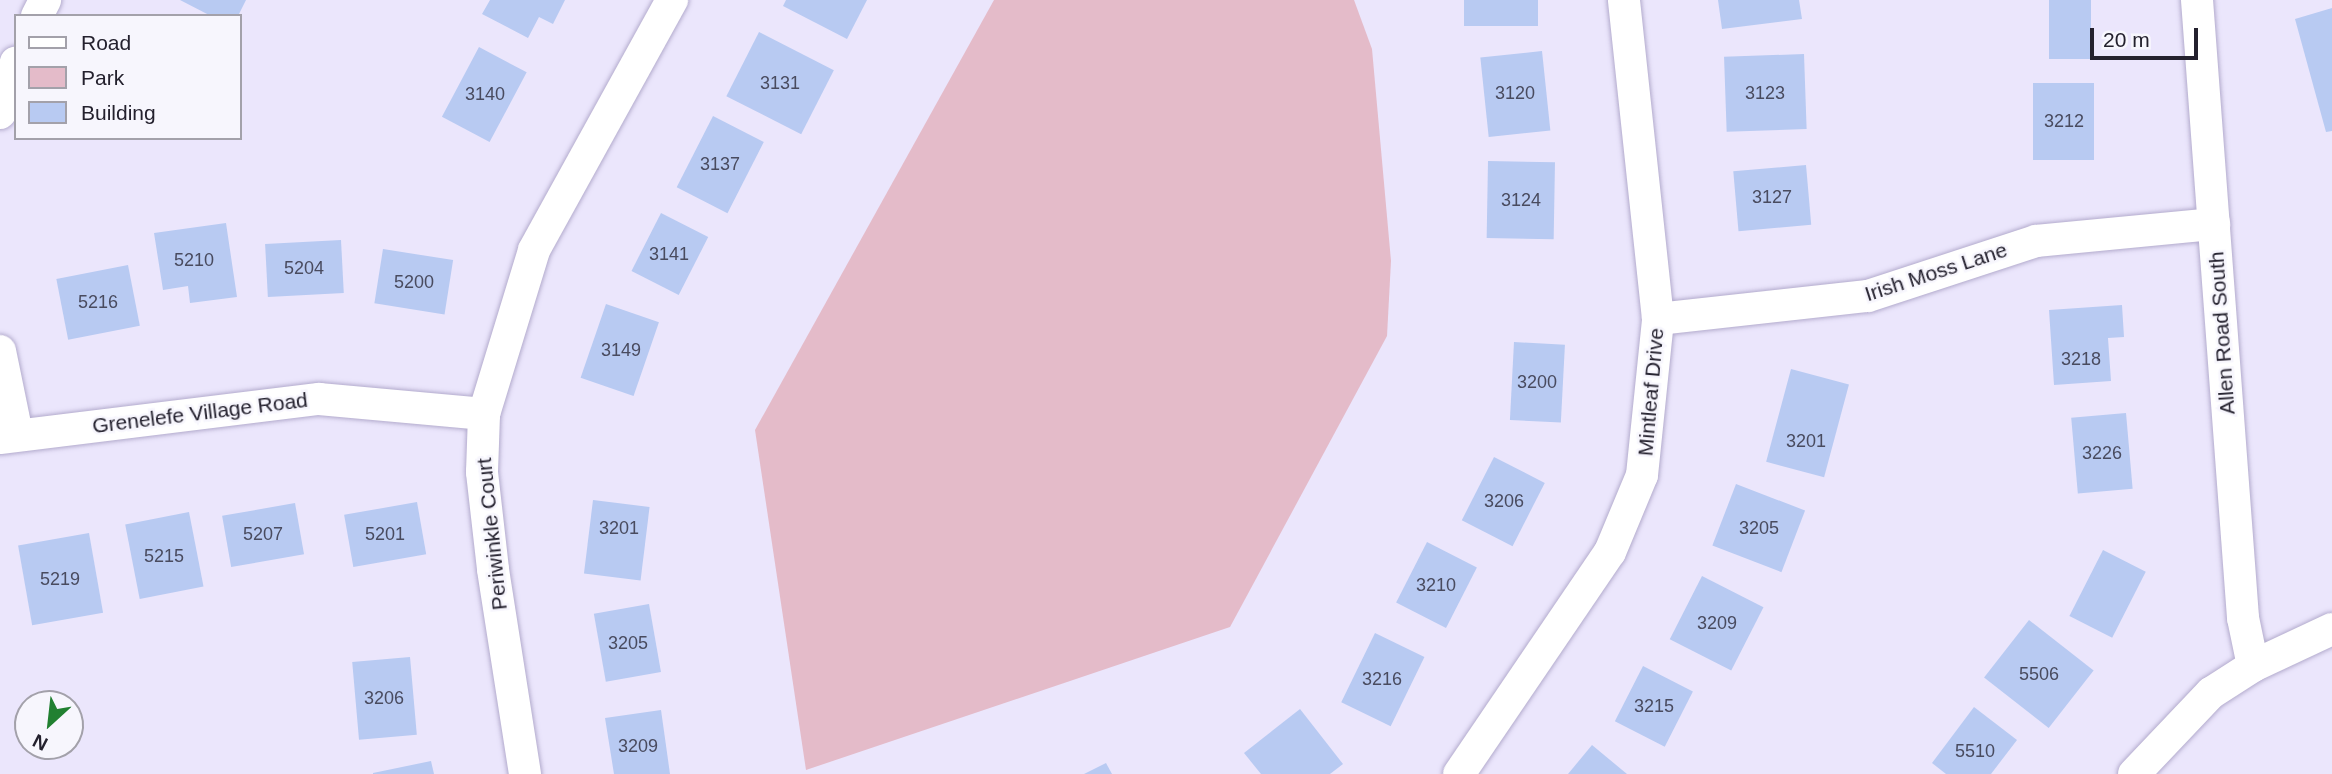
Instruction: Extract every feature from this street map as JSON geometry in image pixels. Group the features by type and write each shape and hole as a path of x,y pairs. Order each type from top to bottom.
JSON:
{"street":[{"name":"Periwinkle Court","path":"525,774 488,533 484,414 534,250 672,0"},
{"name":"Mintleaf Drive","path":"1459,774 1582,596 1630,508 1651,420 1658,319 1624,0"},
{"name":"Allen Road South","path":"2197,0 2243,618 2253,666"},
{"path":"0,113 14,68"},
{"name":"Irish Moss Lane","path":"1658,319 1868,296 2017,245 2214,224"},
{"path":"0,351 9,436"},
{"name":"Grenelefe Village Road","path":"9,436 319,399 484,414"},
{"path":"2134,774 2211,693 2253,666 2332,629"}],"green space":[{"path":"994,0 1354,0 1372,49 1391,261 1387,336 1230,627 806,770 755,430"}],"building":[{"path":"180,0 246,0 239,14 207,14"},
{"path":"490,0 565,0 553,24 539,17 528,38 482,14"},
{"path":"786,0 867,0 847,39 783,6"},
{"path":"1464,0 1538,0 1538,26 1464,26"},
{"path":"1718,0 1799,0 1802,19 1722,29"},
{"path":"2049,0 2091,0 2091,59 2049,59"},
{"path":"2332,8 2332,131 2326,132 2295,19"},
{"path":"759,32 834,70 801,134 726,96"},
{"path":"479,47 527,72 490,142 442,117"},
{"path":"1542,51 1550,131 1489,137 1480,57"},
{"path":"1804,54 1807,129 1727,132 1724,57"},
{"path":"2033,83 2094,83 2094,160 2033,160"},
{"path":"713,116 764,142 727,213 677,187"},
{"path":"1488,161 1555,162 1554,239 1487,238"},
{"path":"1806,165 1811,225 1739,231 1733,171"},
{"path":"661,213 708,237 679,295 631,271"},
{"path":"226,223 237,297 190,303 188,286 163,290 154,233"},
{"path":"341,240 344,293 268,297 265,244"},
{"path":"383,249 453,260 445,314 374,303"},
{"path":"128,265 140,326 68,340 56,279"},
{"path":"606,304 659,322 634,396 581,378"},
{"path":"2122,305 2124,337 2108,338 2111,381 2054,385 2049,310"},
{"path":"1514,342 1565,345 1561,423 1510,420"},
{"path":"1791,369 1849,385 1824,477 1766,462"},
{"path":"2126,413 2133,489 2078,494 2071,418"},
{"path":"1494,457 1545,483 1513,546 1462,520"},
{"path":"1736,484 1805,511 1781,572 1712,546"},
{"path":"593,500 650,507 641,580 584,573"},
{"path":"417,502 426,554 353,567 344,515"},
{"path":"295,503 304,554 231,567 222,516"},
{"path":"189,512 204,587 140,599 125,524"},
{"path":"89,533 103,613 32,625 18,546"},
{"path":"1427,542 1477,567 1446,628 1396,603"},
{"path":"2103,550 2146,572 2112,638 2069,616"},
{"path":"1702,576 1763,607 1731,671 1670,639"},
{"path":"649,604 661,672 606,682 594,614"},
{"path":"2029,620 2094,670 2049,728 1984,678"},
{"path":"1375,633 1424,657 1391,726 1341,702"},
{"path":"410,657 417,735 359,740 352,662"},
{"path":"1643,666 1693,691 1665,747 1615,721"},
{"path":"1974,707 2017,740 1991,774 1946,774 1932,763"},
{"path":"1300,709 1343,764 1330,774 1261,774 1244,753"},
{"path":"661,710 670,774 614,774 605,718"},
{"path":"1592,745 1627,774 1568,774"},
{"path":"431,761 434,774 373,774 373,773"},
{"path":"1106,763 1112,774 1084,774"}]}
